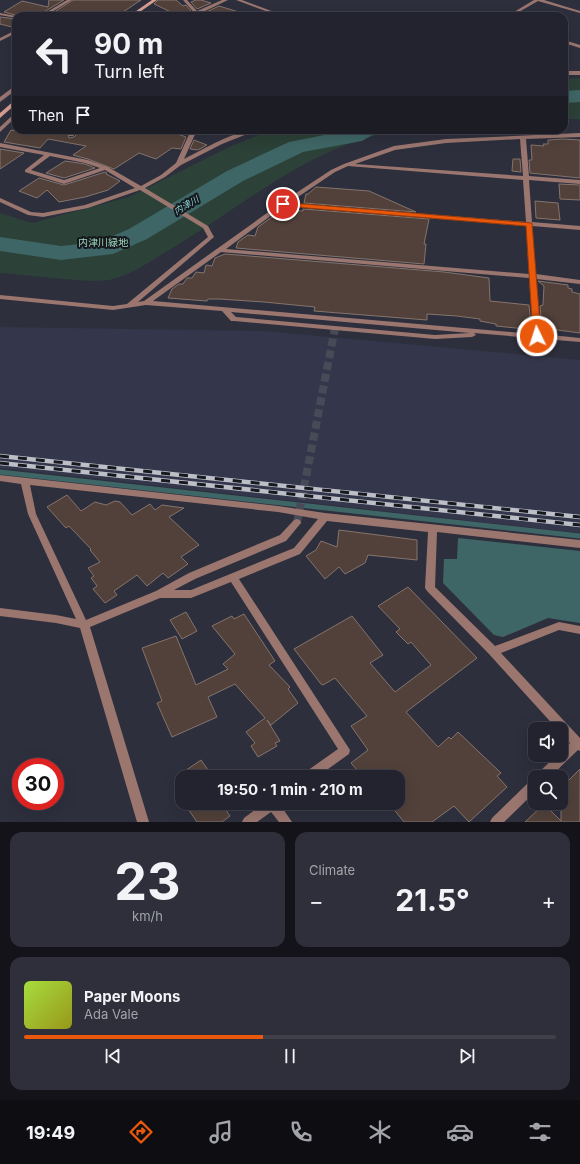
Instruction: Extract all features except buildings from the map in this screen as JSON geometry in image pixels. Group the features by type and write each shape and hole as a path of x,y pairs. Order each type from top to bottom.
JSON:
{"main road":[{"path":"137,12 155,0"},
{"path":"0,116 12,105"}],"street":[{"path":"49,12 70,0"},
{"path":"185,0 195,12"},
{"path":"204,12 226,0"},
{"path":"238,0 272,12"},
{"path":"516,12 538,0 580,12"},
{"path":"0,14 12,16"},
{"path":"0,40 12,32"},
{"path":"568,42 580,47"},
{"path":"568,73 580,74"},
{"path":"1,99 12,90"},
{"path":"0,130 12,118"},
{"path":"179,164 192,134"},
{"path":"0,200 18,210 30,214 42,215 86,207 143,190 179,164 244,134"},
{"path":"146,303 283,204 333,171 346,165 394,148 446,141 580,135"},
{"path":"523,137 537,336"},
{"path":"0,145 86,161 106,168 206,227 211,237 129,305"},
{"path":"49,154 27,171 64,182 106,168"},
{"path":"346,165 580,182"},
{"path":"283,204 580,228"},
{"path":"218,250 533,276 580,282"},
{"path":"0,297 113,308 146,303 224,309 234,319 435,337 498,333 580,340"},
{"path":"0,478 278,509 325,517 580,544"},
{"path":"25,480 32,514 84,626 143,822"},
{"path":"159,594 191,594 296,551 325,517"},
{"path":"0,612 56,619 84,626 159,594 192,576 283,538 297,523"},
{"path":"433,528 430,588 493,651 579,744 550,770"},
{"path":"233,577 345,750 318,770"},
{"path":"493,651 559,626 580,630"},
{"path":"496,822 528,791"},
{"path":"248,822 263,810"},
{"path":"277,810 286,822"}],"shaded area":[{"path":"0,327 263,331 580,360 580,533 0,468"},
{"path":"458,538 580,551 580,623 548,618 503,637 494,635 443,583 444,559 457,559"}],"green space":[{"path":"580,78 580,119 568,119 568,79"},
{"name":"内津川緑地","path":"261,134 385,134 341,147 312,160 257,193 152,261 118,278 103,281 86,281 0,273 0,213 32,223 129,197 229,147"}],"waterway":[{"name":"内津川","path":"568,97 580,96"},
{"name":"内津川","path":"0,244 61,253 104,249 138,234 235,176 297,147 358,134"},
{"path":"0,472 580,536"}],"tunnel":[{"path":"297,523 335,328"}],"railway":[{"path":"0,456 580,517"},
{"path":"0,463 580,525"}],"route":[{"path":"283,204 530,224 537,336"}]}
